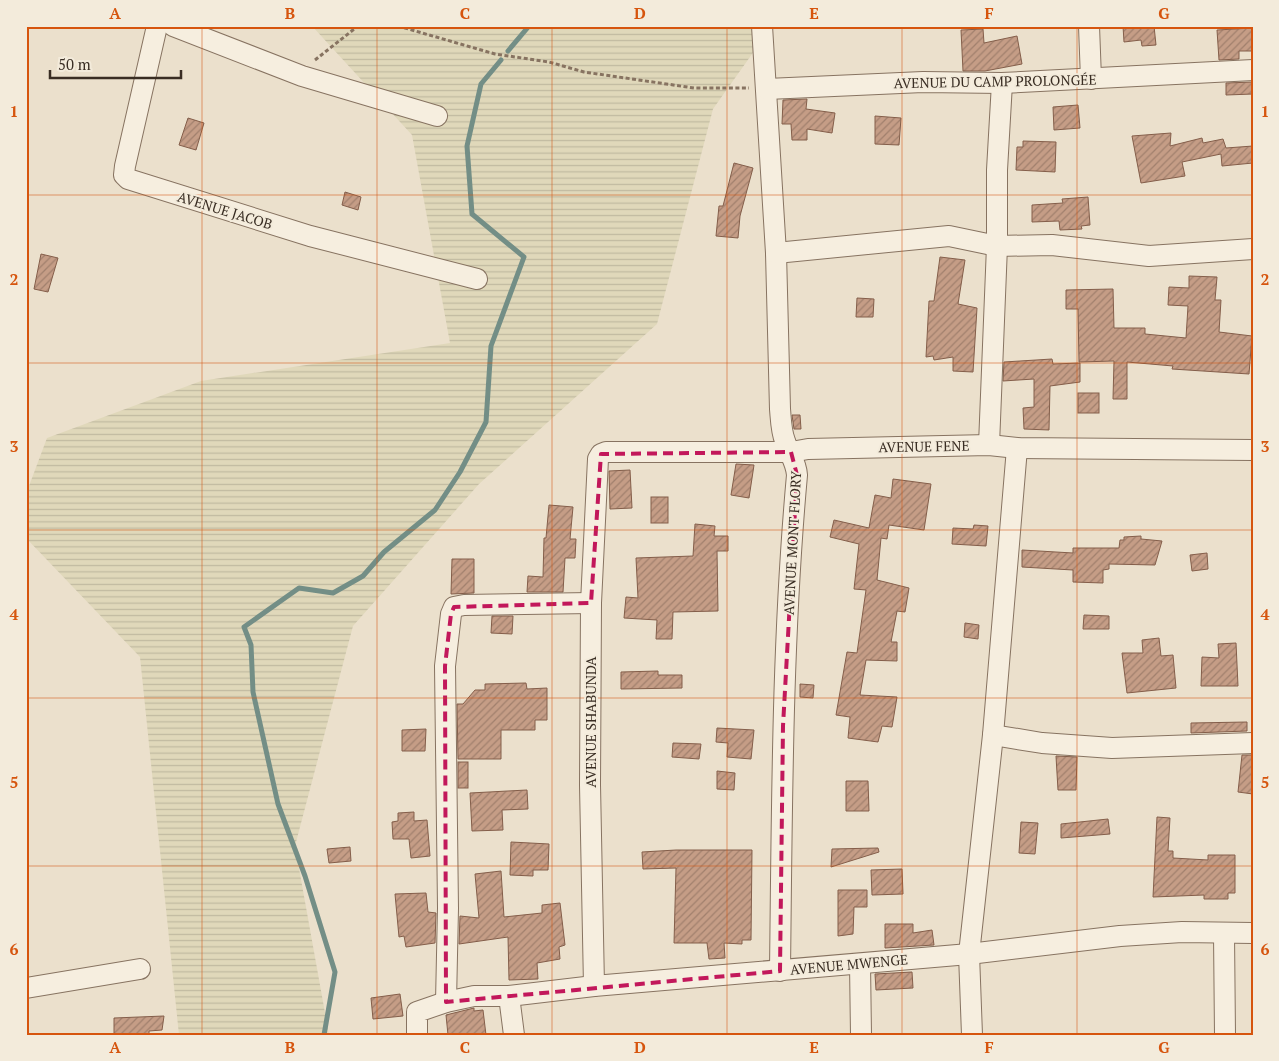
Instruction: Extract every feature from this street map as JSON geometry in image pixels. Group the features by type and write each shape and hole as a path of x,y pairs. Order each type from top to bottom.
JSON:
{"street":[{"name":"AVENUE JACOB","path":"157,26 125,166 124,175 128,179 310,236 477,279"},
{"path":"173,26 302,76 437,116"},
{"name":"AVENUE MONT FLORY","path":"762,26 776,253 780,409 782,432 796,464 797,475 790,546 783,726 780,971"},
{"path":"1089,26 1091,79"},
{"name":"AVENUE DU CAMP PROLONGÉE","path":"767,89 924,82 1002,83 1253,70"},
{"path":"989,445 997,246 997,170 1002,83"},
{"path":"776,253 940,237 958,238 997,246 1052,246 1149,256 1253,249"},
{"name":"AVENUE FENE","path":"598,459 601,454 606,452 791,452 808,449 989,445 1017,448 1253,450"},
{"path":"972,1035 969,954 993,735 1017,448"},
{"name":"AVENUE SHABUNDA","path":"594,986 590,785 591,603 598,459"},
{"path":"446,1002 448,908 445,666 451,614 454,608 464,605 591,603"},
{"path":"993,735 1042,743 1112,748 1253,743"},
{"name":"AVENUE MWENGE","path":"417,1035 415,1016 417,1012 446,1002 474,996 509,996 594,986 969,954 1120,936 1182,932 1253,933"},
{"path":"1224,934 1225,1035"},
{"path":"860,964 861,1035"},
{"path":"26,988 140,969"},
{"path":"509,996 514,1035"}],"path":[{"path":"302,76 326,50 358,26"},
{"path":"398,26 495,54 549,62 584,72 694,88 767,89"}],"highlighted area":[{"path":"791,452 797,475 783,726 780,971 446,1002 445,666 451,614 454,607 591,603 601,454"}],"shaded area":[{"path":"312,26 772,26 713,109 657,324 479,484 353,626 295,846 329,1035 179,1035 140,657 26,538 26,494 47,438 201,381 450,343 412,135"}],"building":[{"path":"1123,26 1154,26 1156,45 1142,46 1141,40 1124,42"},
{"path":"1253,28 1253,51 1239,51 1239,59 1219,60 1217,30"},
{"path":"983,29 984,43 1017,36 1022,64 985,71 963,71 961,30"},
{"path":"1253,82 1253,94 1226,95 1226,83"},
{"path":"807,99 806,109 835,113 832,133 807,129 807,140 792,140 791,124 782,124 783,100"},
{"path":"1078,105 1080,128 1054,130 1053,107"},
{"path":"875,116 901,118 899,145 875,144"},
{"path":"188,118 204,123 196,150 179,145"},
{"path":"1171,133 1170,146 1202,138 1203,143 1223,139 1226,148 1253,146 1253,163 1222,166 1221,154 1182,162 1185,176 1141,183 1132,136"},
{"path":"1023,141 1056,142 1055,172 1016,170 1017,147 1023,147"},
{"path":"734,163 753,168 740,216 738,238 716,236 719,206 723,206"},
{"path":"345,192 361,197 358,210 342,205"},
{"path":"1088,197 1090,225 1081,226 1082,229 1060,230 1059,221 1032,222 1032,205 1063,203 1062,199"},
{"path":"41,254 58,258 48,292 34,289"},
{"path":"940,257 965,260 958,304 977,308 973,372 953,371 953,357 934,360 933,356 926,357 929,301 934,301"},
{"path":"1189,276 1217,277 1215,300 1221,300 1219,332 1252,336 1249,374 1172,369 1173,366 1127,362 1127,399 1113,399 1114,361 1079,362 1078,309 1066,309 1066,290 1113,289 1114,328 1145,328 1145,334 1186,338 1188,306 1168,305 1169,287 1189,288"},
{"path":"857,298 874,299 873,317 856,317"},
{"path":"1052,359 1053,364 1080,363 1080,382 1050,386 1049,430 1024,429 1023,408 1034,407 1034,379 1003,381 1004,362"},
{"path":"1078,393 1099,393 1099,413 1078,413"},
{"path":"792,415 800,415 801,429 794,429"},
{"path":"736,464 754,465 749,498 731,495"},
{"path":"630,470 632,508 610,509 609,471"},
{"path":"893,479 931,484 924,530 889,525 887,539 881,538 877,580 909,588 905,612 897,611 891,642 897,642 897,661 866,660 860,695 897,697 892,727 882,726 878,742 848,738 850,717 836,715 847,652 857,653 866,590 854,589 859,544 830,537 834,520 869,528 875,495 891,498"},
{"path":"651,497 668,497 668,523 651,523"},
{"path":"549,505 573,507 570,539 576,539 575,558 565,558 563,592 527,592 528,576 543,577 544,538 546,538"},
{"path":"695,524 715,526 714,536 728,536 728,551 717,551 718,611 673,612 672,639 656,639 657,620 624,618 626,597 638,598 636,558 693,556"},
{"path":"974,525 988,526 986,546 952,544 953,528 973,529"},
{"path":"1141,536 1141,539 1162,541 1155,565 1109,564 1109,569 1103,570 1103,583 1073,582 1073,570 1022,567 1022,550 1073,553 1073,548 1119,548 1120,540 1124,540 1124,537"},
{"path":"1207,553 1208,569 1192,571 1190,555"},
{"path":"452,559 474,559 474,593 451,594"},
{"path":"1084,615 1109,616 1109,629 1083,629"},
{"path":"492,616 513,616 512,634 491,633"},
{"path":"965,623 979,625 978,639 964,637"},
{"path":"1159,638 1161,656 1173,655 1176,688 1127,693 1122,653 1143,653 1142,640"},
{"path":"1236,643 1238,686 1201,686 1202,657 1219,658 1218,644"},
{"path":"658,671 658,675 682,675 682,688 621,689 621,672"},
{"path":"526,683 527,689 547,688 547,720 535,720 535,730 501,730 501,759 458,759 457,704 463,704 475,690 485,690 485,684"},
{"path":"800,684 814,685 813,698 800,697"},
{"path":"1247,722 1247,731 1191,733 1191,723"},
{"path":"717,728 754,730 751,759 727,757 728,743 716,742"},
{"path":"426,729 425,751 402,751 402,730"},
{"path":"673,743 701,744 699,759 672,757"},
{"path":"1242,755 1253,755 1253,794 1238,792"},
{"path":"1056,756 1077,757 1076,790 1058,790"},
{"path":"458,762 468,762 468,788 458,788"},
{"path":"717,771 735,773 734,790 717,789"},
{"path":"846,781 868,781 869,811 846,811"},
{"path":"527,790 528,809 502,810 503,830 472,831 470,793"},
{"path":"414,812 414,821 427,820 430,856 411,858 409,839 393,839 392,822 398,821 398,813"},
{"path":"1157,817 1170,818 1168,851 1173,851 1173,858 1208,860 1208,855 1235,855 1235,893 1228,893 1228,899 1204,899 1204,895 1153,897"},
{"path":"1108,819 1110,834 1061,838 1061,824"},
{"path":"1021,822 1038,823 1035,854 1019,853"},
{"path":"511,842 549,844 548,870 533,870 533,876 510,875"},
{"path":"350,847 351,861 329,863 327,849"},
{"path":"878,848 879,852 831,867 832,849"},
{"path":"752,850 751,940 742,940 742,944 724,943 725,958 709,959 707,943 674,943 676,868 643,869 642,852"},
{"path":"902,869 903,894 872,895 871,870"},
{"path":"501,871 504,917 542,913 542,905 560,903 565,945 559,947 560,959 537,963 538,979 509,980 508,937 459,944 460,916 479,918 475,874"},
{"path":"838,890 867,890 867,907 854,907 853,934 838,936"},
{"path":"426,893 428,912 436,913 435,943 406,947 404,936 399,937 395,894"},
{"path":"885,924 913,924 913,933 932,930 934,945 885,948"},
{"path":"912,972 913,988 876,990 875,974"},
{"path":"400,994 403,1016 373,1019 371,998"},
{"path":"474,1008 474,1011 483,1010 486,1035 448,1035 446,1015"},
{"path":"164,1016 162,1030 149,1031 149,1035 114,1035 114,1018"}],"waterway":[{"path":"508,51 529,26"},
{"path":"324,1035 335,972 305,876 278,804 253,692 251,645 244,627 299,588 333,593 363,576 384,552 435,510 460,472 486,422 491,346 524,257 472,214 467,146 481,84 501,60"}]}
